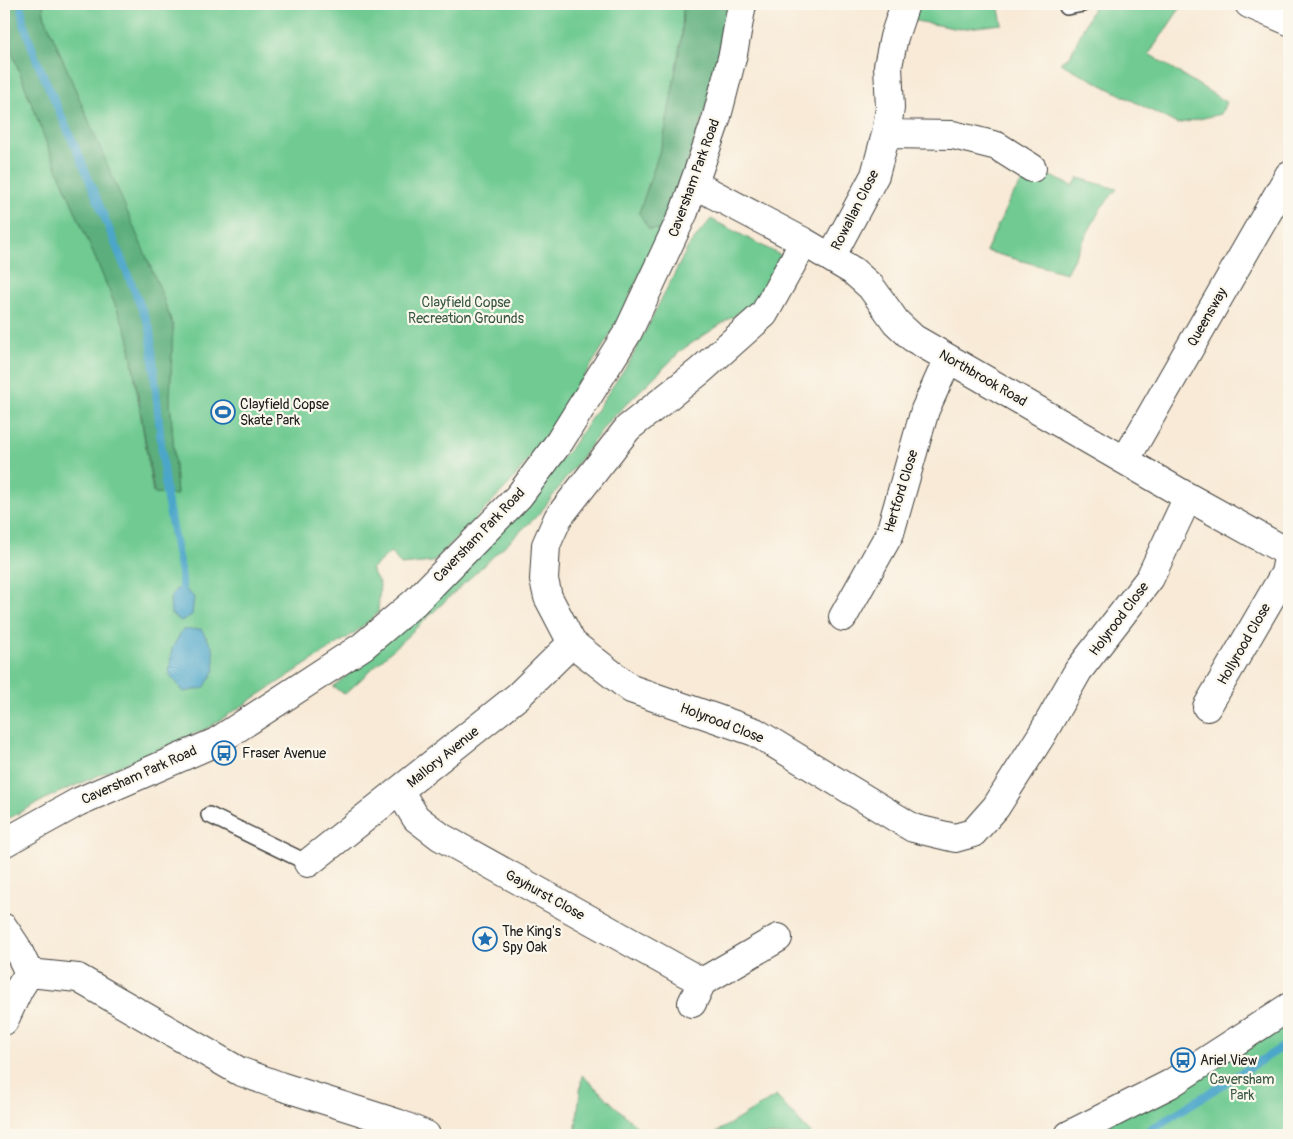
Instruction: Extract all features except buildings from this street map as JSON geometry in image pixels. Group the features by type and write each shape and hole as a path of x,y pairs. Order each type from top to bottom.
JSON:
{"street":[{"name":"Caversham Park Road","path":"4,843 78,802 216,742 364,646 415,602 519,496 560,441 628,332 684,212 716,120 734,54 742,4"},
{"name":"Rowallan Close","path":"831,257 875,174 886,134 890,108 888,66 894,38 905,4"},
{"path":"1249,4 1289,21"},
{"path":"886,134 953,135 997,146 1032,168"},
{"name":"Queensway","path":"1126,459 1289,175"},
{"name":"Northbrook Road","path":"694,184 804,242 853,271 871,287 896,322 913,338 1126,459 1188,497 1289,553"},
{"name":"Holyrood Close","path":"804,242 764,314 700,371 628,428 558,518 546,545 544,580 548,597 572,644 631,689 755,732 913,828 955,838 973,833 996,807 1041,736 1078,671 1150,578 1188,497"},
{"name":"Hertford Close","path":"843,617 890,534 925,410 948,359"},
{"name":"Hollyrood Close","path":"1207,707 1286,573 1289,553"},
{"name":"Mallory Avenue","path":"308,863 400,792 518,696 572,644"},
{"name":"Gayhurst Close","path":"400,792 416,818 441,837 697,993 778,938"},
{"path":"4,928 16,946 29,973"},
{"path":"4,1021 18,989 29,973"},
{"path":"29,973 78,978 239,1071 397,1123 426,1135"},
{"path":"1069,1135 1170,1084 1289,1007"}],"lane":[{"path":"1067,7 1083,4"},
{"path":"209,815 308,863"}],"green space":[{"path":"4,4 43,4 44,15 160,289 173,326 170,400 177,495 154,493 128,335 48,147 4,31"},
{"name":"Clayfield Copse Recreation Grounds","path":"43,4 683,4 682,34 664,138 639,213 660,230 617,324 552,428 511,482 433,562 401,565 391,552 371,569 380,584 378,613 356,632 208,728 51,796 4,821 4,31 48,147 128,335 153,493 177,494 170,400 173,325 44,15"},
{"path":"683,4 729,4 722,46 705,112 673,204 660,230 649,229 639,213 664,138 682,35"},
{"path":"905,4 998,4 1002,24 959,29 900,18"},
{"path":"1107,4 1183,4 1149,54 1226,102 1221,114 1177,124 1060,63 1070,56 1093,8"},
{"path":"1032,168 1073,186 1078,178 1117,189 1101,208 1066,273 986,251 1010,199"},
{"path":"711,219 784,257 752,304 683,349 607,423 540,513 345,694 333,687 419,614 571,448 631,359 688,247"},
{"name":"Caversham Park","path":"1289,1003 1289,1135 1070,1135"},
{"path":"582,1075 646,1135 575,1135"},
{"path":"776,1096 812,1135 712,1135"}],"water":[{"path":"176,589 185,589 194,597 192,615 181,621 171,614 170,599"},
{"path":"201,629 213,648 215,670 204,688 184,692 169,674 172,649 182,630"}],"waterway":[{"path":"21,4 23,21 36,59 81,160 150,329 166,494 182,578 182,589"},
{"path":"1142,1135 1289,1043"}],"place":[{"name":"Clayfield Copse Skate Park","path":"223,412"},
{"name":"Fraser Avenue","path":"224,753"},
{"name":"The King's Spy Oak","path":"485,939"},
{"name":"Ariel View","path":"1183,1060"}]}
